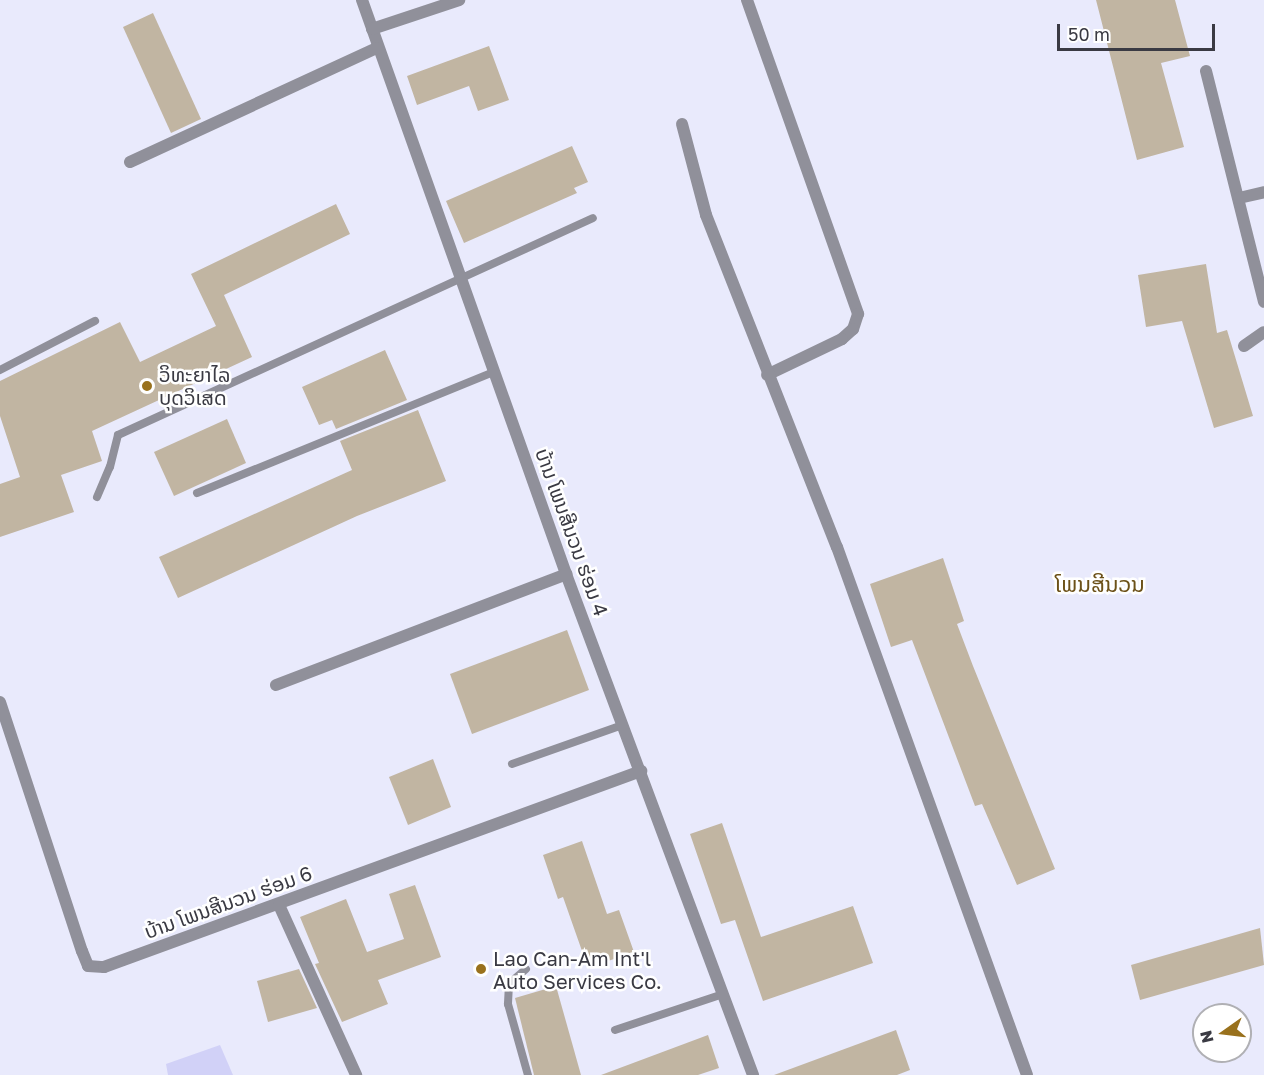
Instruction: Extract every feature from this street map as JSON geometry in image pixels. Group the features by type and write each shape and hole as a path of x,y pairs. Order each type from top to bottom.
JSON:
{"street":[{"name":"ບ້ານ ໂພນສີນວນ ຮ່ອມ 4","path":"362,0 377,48 566,574 753,1075"},
{"path":"372,29 459,0"},
{"path":"747,0 858,314 853,329 842,339 767,375"},
{"path":"130,162 377,48"},
{"path":"1206,71 1264,302"},
{"path":"682,124 706,215 767,375 837,547 1027,1075"},
{"path":"1239,198 1264,192"},
{"path":"1244,346 1264,332"},
{"path":"276,685 566,574"},
{"name":"ບ້ານ ໂພນສີນວນ ຮ່ອມ 6","path":"0,702 88,966 104,968 641,771"},
{"path":"279,905 356,1075"}],"lane":[{"path":"97,497 110,467 118,435 593,218"},
{"path":"0,370 95,321"},
{"path":"197,493 493,372"},
{"path":"512,764 623,725"},
{"path":"526,969 509,984 508,1004 528,1075"},
{"path":"615,1030 723,994"}],"shaded area":[{"path":"220,1045 233,1075 168,1075 166,1064"}],"building":[{"path":"1096,0 1175,0 1190,56 1161,63 1184,147 1137,160"},
{"path":"153,13 201,119 171,133 123,27"},
{"path":"489,46 509,100 478,111 469,86 417,105 407,76"},
{"path":"572,146 588,182 574,188 577,193 464,243 446,201"},
{"path":"336,204 350,234 224,295 252,357 92,431 102,461 61,475 74,512 0,537 0,484 20,477 0,416 0,381 120,322 140,362 216,326 191,274"},
{"path":"1206,264 1217,333 1227,330 1253,416 1214,428 1182,321 1146,327 1138,275"},
{"path":"385,350 407,400 336,429 332,420 319,425 302,387"},
{"path":"418,410 446,481 357,516 178,598 159,557 352,470 340,441"},
{"path":"227,419 246,463 174,496 154,452"},
{"path":"943,558 964,621 957,624 1055,869 1017,885 982,804 975,806 912,640 891,647 870,584"},
{"path":"567,630 589,690 472,734 450,674"},
{"path":"433,759 451,807 408,825 389,777"},
{"path":"722,823 761,937 853,906 873,963 763,1001 735,920 721,924 690,834"},
{"path":"582,841 607,914 619,910 634,952 588,968 563,897 558,899 543,855"},
{"path":"415,885 441,957 378,980 388,1004 342,1022 315,964 319,963 300,917 346,899 367,952 404,939 389,894"},
{"path":"1260,928 1264,965 1140,1000 1131,965"},
{"path":"299,969 317,1008 268,1022 257,981"},
{"path":"556,986 581,1075 534,1075 515,998"},
{"path":"896,1030 910,1070 897,1075 774,1075"},
{"path":"708,1035 719,1068 698,1075 601,1075"}],"place":[{"name":"ວິທະຍາໄລ ບຸດວິເສດ","path":"147,386"},
{"name":"Lao Can-Am Int'l Auto Services Co.","path":"481,969"}],"district":[{"name":"ໂພນສີນວນ","path":"1100,584"}]}
